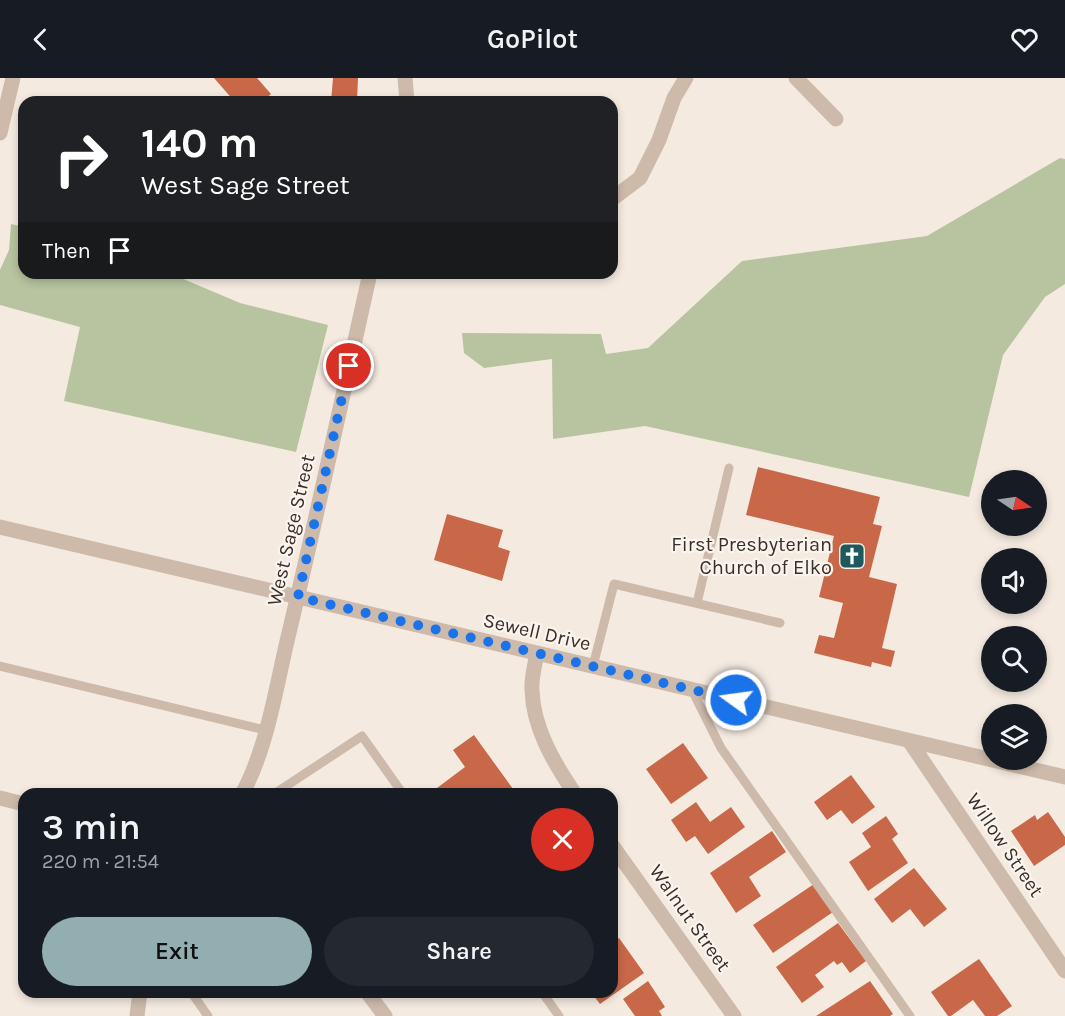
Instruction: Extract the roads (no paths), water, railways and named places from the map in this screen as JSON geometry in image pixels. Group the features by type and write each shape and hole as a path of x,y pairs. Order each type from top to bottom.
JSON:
{"street":[{"path":"0,133 13,78"},
{"path":"405,78 406,96"},
{"path":"618,195 640,178 659,140 674,99 686,78"},
{"path":"796,78 836,119"},
{"name":"West Sage Street","path":"245,788 254,771 298,597 369,279"},
{"name":"Sewell Drive","path":"0,527 1065,777"},
{"path":"537,653 531,690 537,721 546,746 571,788"},
{"name":"Willow Street","path":"910,742 1065,971"},
{"path":"0,798 18,802"},
{"name":"Walnut Street","path":"618,853 734,1016"},
{"path":"137,1016 139,998"},
{"path":"372,998 385,1016"}],"lane":[{"path":"697,603 729,468"},
{"path":"593,666 614,584 780,623"},
{"path":"0,666 265,730"},
{"path":"692,690 721,748 910,1016"},
{"path":"283,788 362,736 399,788"},
{"path":"195,998 208,1016"},
{"path":"546,998 559,1016"}],"place":[{"name":"First Presbyterian Church of Elko","path":"852,556"}]}
